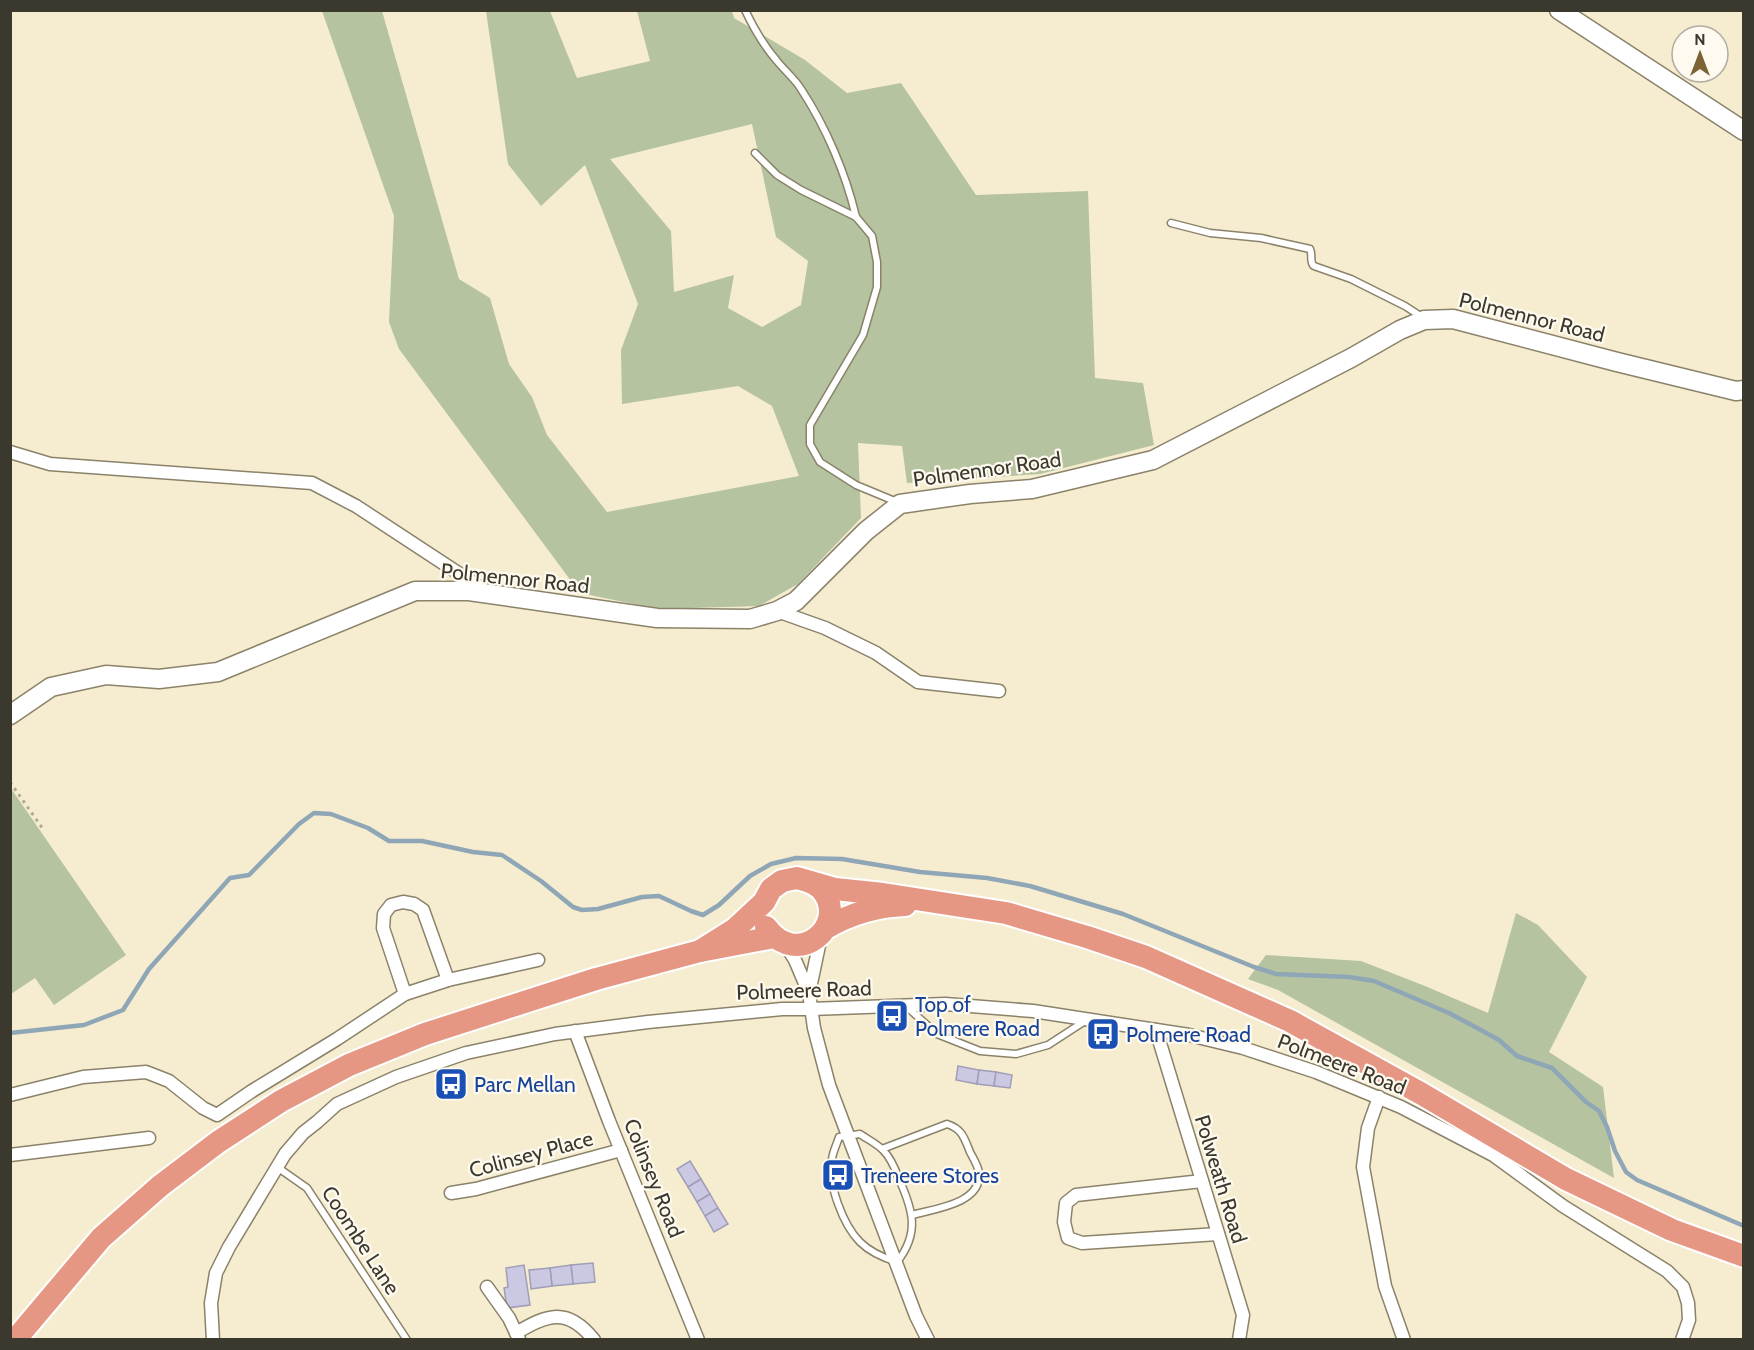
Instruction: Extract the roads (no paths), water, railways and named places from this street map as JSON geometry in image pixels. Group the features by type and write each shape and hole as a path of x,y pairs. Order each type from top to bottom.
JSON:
{"highway":[{"path":"700,951 735,929 764,902 771,889 782,881 796,878 835,890 951,903 1006,913 1146,957 1280,1016 1422,1094 1566,1179 1672,1230 1743,1257"},
{"path":"810,882 821,890 828,901 830,915 823,931"},
{"path":"764,902 762,915 766,927 779,940"},
{"path":"15,1340 101,1238 160,1186 218,1142 281,1101 349,1065 425,1034 596,979 700,951 779,940 794,945 804,945 844,918 869,910 895,905 951,903"}],"street":[{"path":"1558,10 1743,131"},
{"name":"Polmennor Road","path":"10,716 51,687 106,675 159,679 218,672 415,591 469,591 657,618 750,619 777,611 795,601 866,531 900,504 970,494 1032,489 1153,460 1351,358 1400,330 1424,320 1453,319 1617,362 1736,391 1743,390"},
{"path":"10,452 50,464 312,483 356,506 490,594"},
{"path":"777,611 835,633 876,654 918,682 999,691"},
{"path":"405,994 383,928 384,914 391,905 403,902 414,904 423,910 448,981"},
{"path":"809,993 823,931"},
{"path":"779,940 795,960 809,993 814,1028 828,1085 916,1316 928,1340"},
{"path":"10,1095 83,1077 146,1072 169,1080 203,1108 217,1115 405,994 448,981 538,960"},
{"name":"Polmeere Road","path":"213,1340 211,1303 216,1273 285,1154 303,1133 337,1104 386,1081 466,1053 575,1031 725,1013 945,1004 1033,1011 1189,1035 1243,1048 1316,1071 1379,1097 1493,1155 1563,1206 1667,1271 1683,1287 1688,1303 1689,1320 1682,1340"},
{"name":"Polweath Road","path":"1156,1030 1243,1315 1239,1340"},
{"name":"Colinsey Road","path":"575,1031 698,1340"},
{"path":"1379,1097 1368,1128 1363,1167 1386,1286 1404,1340"},
{"path":"10,1155 149,1138"},
{"name":"Colinsey Place","path":"451,1193 476,1189 621,1150"},
{"path":"1202,1181 1076,1195 1066,1203 1064,1222 1068,1238 1082,1243 1218,1234"},
{"path":"487,1287 509,1318 517,1336 539,1320 552,1316 572,1320 594,1340"}],"lane":[{"path":"745,10 754,31 801,88 821,123 849,187 856,217"},
{"path":"754,153 777,175 801,190 856,217 872,236 878,262 878,287 863,335 810,425 810,444 820,462 856,485 900,504"},
{"path":"1170,223 1210,233 1261,238 1310,249 1314,266 1362,285 1405,306 1424,320"},
{"path":"906,1006 937,1034 980,1051 1016,1054 1048,1045 1088,1019"},
{"path":"882,1149 947,1124 957,1128 964,1137 979,1172 978,1182 974,1189 958,1202 912,1215"},
{"path":"860,1134 882,1149 892,1161 910,1203 913,1225 910,1239 905,1252 897,1262 860,1242 846,1223 831,1182 831,1160 839,1137 848,1135 860,1134"},
{"name":"Coombe Lane","path":"277,1167 307,1188 407,1340"}],"waterway":[{"path":"10,1033 84,1025 123,1010 149,969 230,878 249,875 299,824 314,813 331,814 368,828 389,841 422,841 473,852 502,855 541,881 573,907 582,910 598,909 642,897 659,896 703,915 719,905 750,876 771,864 796,858 842,859 920,872 987,878 1030,886 1123,914 1276,974 1349,977 1374,981 1449,1013 1499,1040 1517,1056 1552,1068 1586,1102 1599,1111 1626,1172 1637,1180 1744,1226"}],"place":[{"name":"Top of Polmere Road","path":"892,1016"},
{"name":"Polmere Road","path":"1103,1034"},
{"name":"Parc Mellan","path":"451,1084"},
{"name":"Treneere Stores","path":"838,1175"}]}
